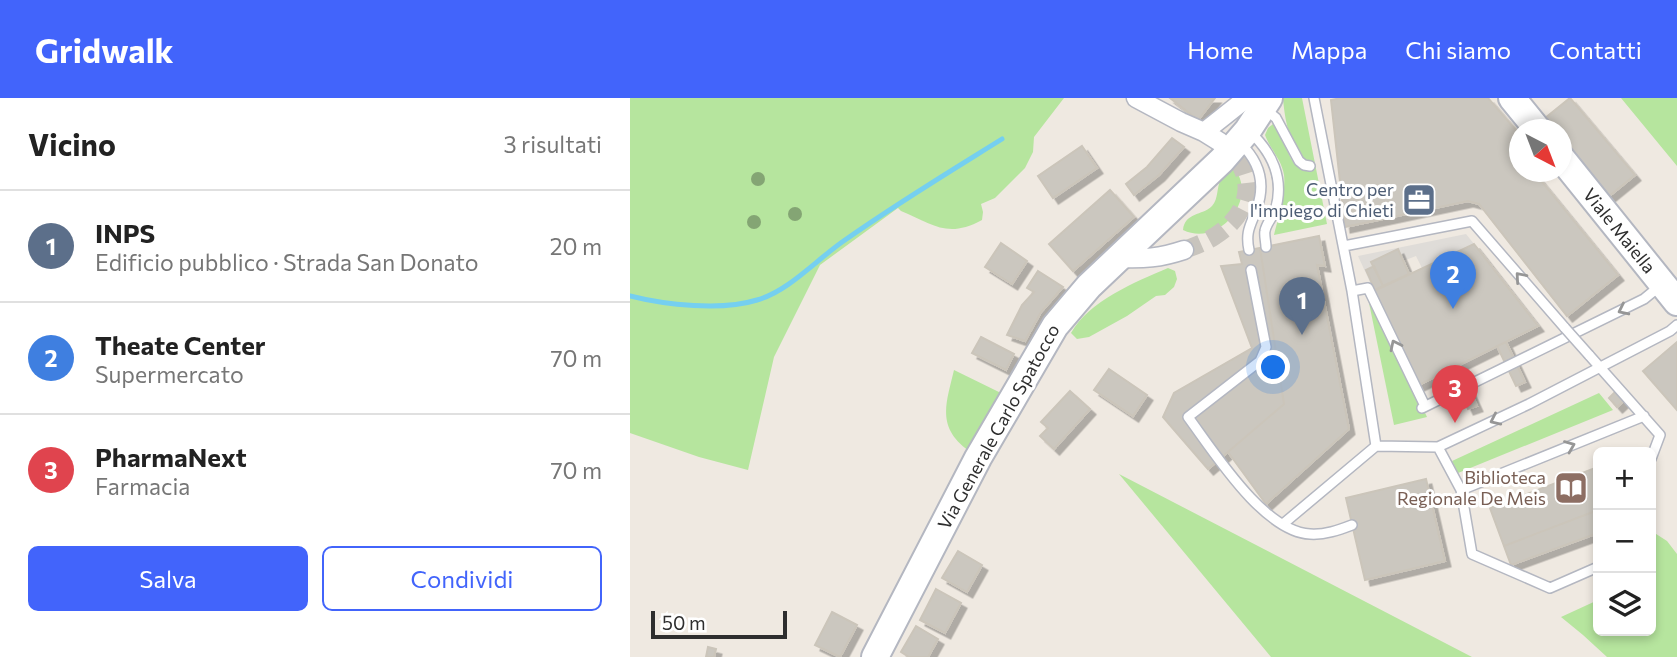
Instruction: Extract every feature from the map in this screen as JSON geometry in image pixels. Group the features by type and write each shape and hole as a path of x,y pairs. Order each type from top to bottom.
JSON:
{"main road":[{"path":"1512,98 1529,119"},
{"name":"Via Generale Carlo Spatocco","path":"876,657 978,458 1049,334 1075,301 1205,177 1260,101"},
{"name":"Viale Maiella","path":"1572,171 1670,293"}],"street":[{"path":"1136,98 1204,132 1235,138"},
{"path":"1204,132 1260,101"},
{"path":"1119,258 1156,258 1184,250 1166,241 1152,226"}],"lane":[{"path":"1314,98 1344,246 1376,446"},
{"path":"1260,101 1276,118 1299,161 1310,166"},
{"path":"1235,138 1265,147 1275,169 1276,205 1264,231 1266,247"},
{"path":"1235,138 1255,160 1261,183 1257,208 1247,231 1249,250"},
{"path":"1344,246 1472,221 1660,435 1656,447"},
{"path":"1251,270 1266,346 1260,361 1188,417 1248,495 1271,518 1309,534 1335,531 1352,525"},
{"path":"1352,291 1368,288 1424,407 1644,299 1670,293"},
{"path":"1283,524 1376,446 1438,447 1600,368 1677,325"},
{"path":"1461,490 1644,416"},
{"path":"1438,447 1461,490 1472,554 1550,588 1593,569"}],"green space":[{"path":"630,98 1064,98 1034,137 1033,152 1025,168 995,198 981,204 982,220 970,226 940,228 898,208 820,265 774,357 748,470 699,457 630,433"},
{"path":"1283,98 1302,98 1327,224 1274,235 1283,197 1284,175 1265,135 1268,128 1273,124 1277,129 1294,163 1300,164 1303,160 1290,135"},
{"path":"1621,98 1677,98 1677,166"},
{"path":"1233,167 1240,179 1242,192 1239,205 1232,216 1222,226 1210,232 1197,234 1183,230 1190,217 1212,206 1221,179"},
{"path":"1168,268 1175,271 1177,279 1174,287 1165,295 1156,296 1089,337 1077,339 1071,333 1089,311 1101,302"},
{"path":"1368,298 1371,298 1427,417 1394,425"},
{"path":"954,370 1003,394 969,451 952,433 946,414"},
{"path":"1599,393 1613,410 1458,473 1452,461"},
{"path":"1119,474 1472,657 1271,657"},
{"path":"1656,534 1667,541 1677,554 1677,657 1607,657 1561,617 1593,602 1593,636 1656,636"}],"shaded area":[{"path":"1466,234 1474,244 1422,268 1416,256 1403,261 1397,250 1372,261 1374,266 1366,270 1374,291 1358,256"}],"building":[{"path":"1170,98 1215,98 1198,120"},
{"path":"1488,98 1509,122 1509,182 1542,182 1618,275 1567,316 1479,204 1468,201 1345,227 1331,100"},
{"path":"1570,98 1635,175 1608,197 1572,152 1572,119 1544,119"},
{"path":"1172,138 1184,147 1159,175 1134,195 1126,184 1147,167"},
{"path":"1082,146 1097,168 1053,198 1038,176"},
{"path":"1110,190 1134,217 1073,271 1049,244"},
{"path":"1319,236 1325,266 1317,265 1349,429 1266,504 1228,452 1284,404 1260,248"},
{"path":"1001,243 1027,261 1012,284 985,267"},
{"path":"1474,244 1538,326 1419,385 1374,291"},
{"path":"1260,248 1284,404 1208,469 1163,417 1174,393 1252,348 1221,266 1242,264 1239,252"},
{"path":"1398,249 1409,274 1383,286 1371,262"},
{"path":"1374,266 1383,286 1375,290 1366,270"},
{"path":"1038,271 1063,287 1041,312 1025,341 1007,335 1022,305 1034,292 1027,288"},
{"path":"981,337 1014,354 1006,370 972,353"},
{"path":"1506,342 1525,382 1516,386 1497,346"},
{"path":"1677,342 1677,410 1643,371"},
{"path":"1458,365 1477,406 1468,409 1450,369"},
{"path":"1109,369 1147,395 1133,416 1094,390"},
{"path":"1618,389 1626,399 1617,407 1609,398"},
{"path":"1070,391 1090,409 1054,449 1040,436 1048,428 1041,422"},
{"name":"Biblioteca Regionale De Meis","path":"1593,469 1593,512 1504,546 1490,508"},
{"path":"1426,479 1445,561 1365,580 1346,498"},
{"path":"1593,512 1593,535 1511,565 1504,546"},
{"path":"958,551 982,565 967,592 942,578"},
{"path":"936,589 961,603 945,633 920,620"},
{"path":"832,612 857,625 840,657 815,645"},
{"path":"916,626 938,639 928,657 909,657 901,652"},
{"path":"708,647 716,649 714,657 706,657"}],"waterway":[{"path":"630,296 676,304 711,306 743,303 769,296 792,282 864,227 1002,139"}],"tunnel":[{"path":"1184,250 1208,240 1228,226 1243,204 1246,180 1242,168 1223,144"}],"place":[{"name":"Centro per l'impiego di Chieti","path":"1419,200"},
{"name":"Theate Center","path":"1453,309"},
{"name":"INPS","path":"1302,335"},
{"name":"PharmaNext","path":"1455,423"},
{"name":"Biblioteca Regionale De Meis","path":"1571,488"}]}
